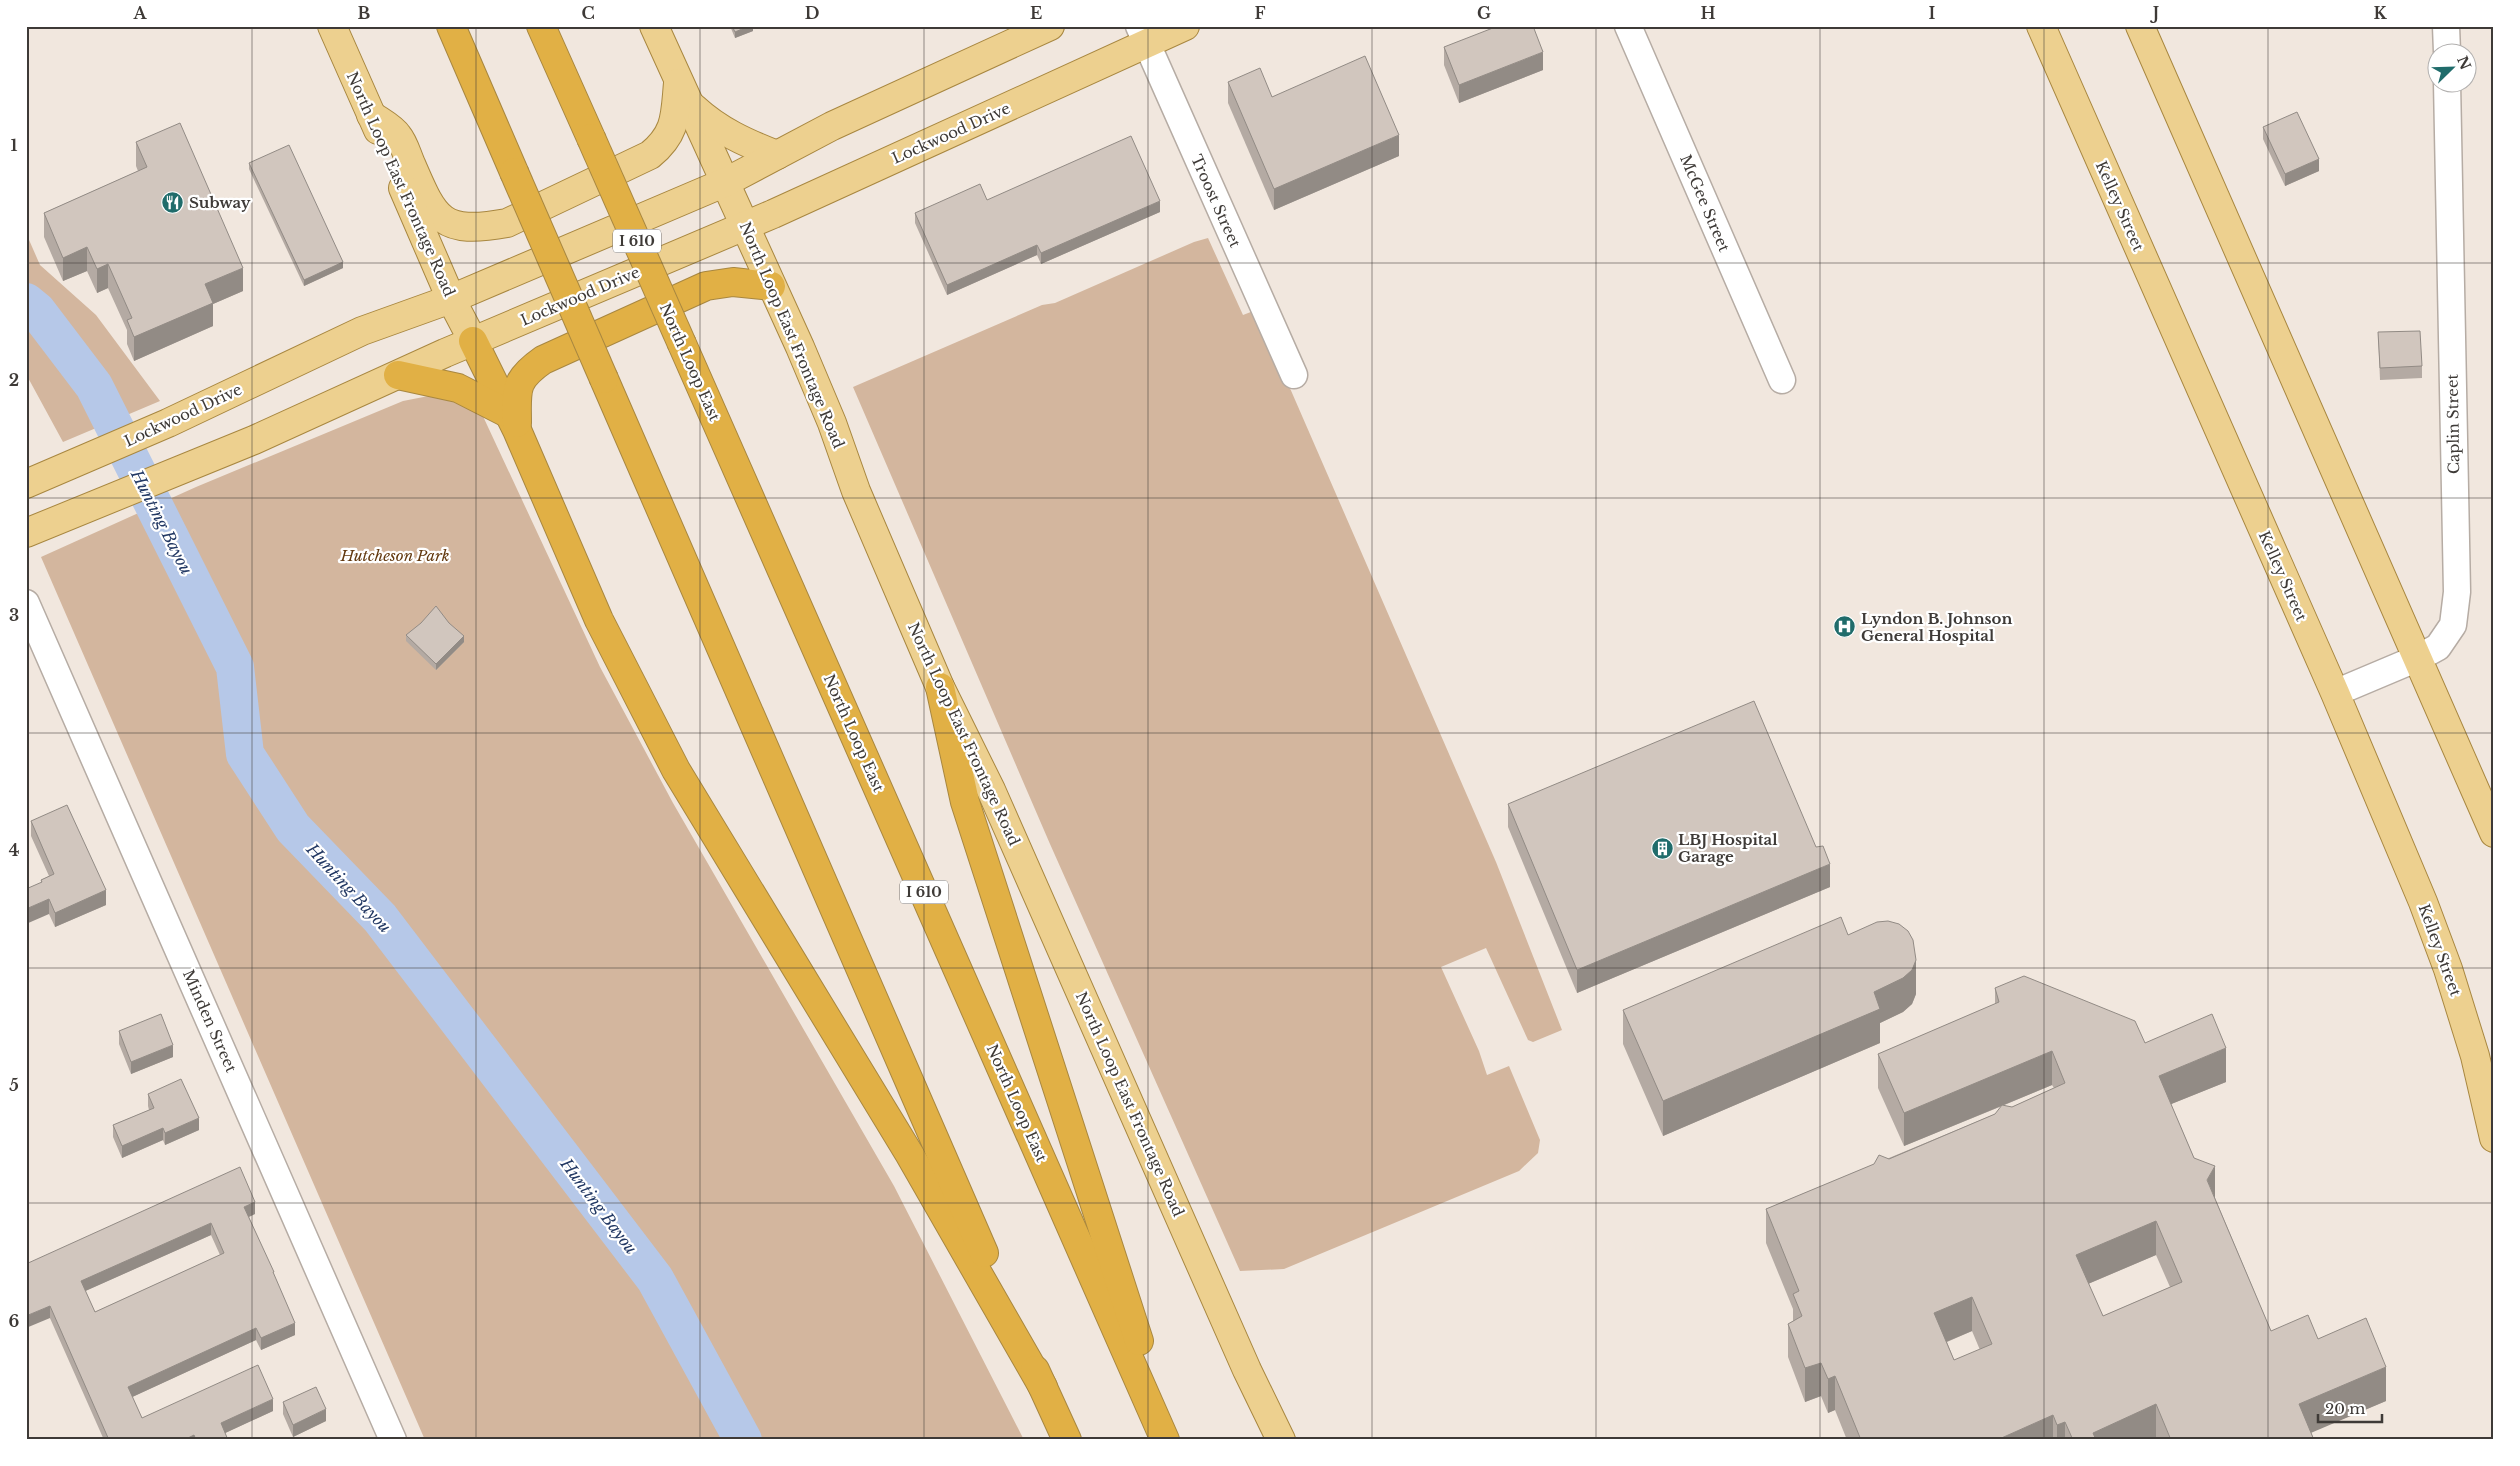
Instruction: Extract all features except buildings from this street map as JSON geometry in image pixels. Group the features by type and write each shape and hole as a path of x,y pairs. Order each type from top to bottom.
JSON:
{"highway":[{"path":"451,26 1067,1440"},
{"name":"North Loop East","path":"541,26 1166,1440"},
{"path":"513,422 517,387 524,376 542,360 706,286 733,282 771,286"},
{"path":"473,341 513,422 599,620 676,770 919,1171 1043,1387"},
{"path":"398,375 458,388 513,422"},
{"path":"940,687 965,802 1170,1440"}],"main road":[{"name":"North Loop East Frontage Road","path":"332,26 451,299 473,341"},
{"name":"North Loop East Frontage Road","path":"654,26 800,347 832,424 856,491 940,687 991,790 1247,1370 1281,1440"},
{"name":"Lockwood Drive","path":"26,484 168,423 362,331 451,299 726,182 832,126 1050,26"},
{"name":"Lockwood Drive","path":"26,533 116,498 311,416 473,341 745,226 1142,35 1185,26"},
{"name":"Kelley Street","path":"2041,26 2335,693 2423,902 2448,969 2475,1056 2494,1138"},
{"path":"2140,26 2494,833"},
{"path":"371,115 399,136 425,197 437,215 455,225 486,227 507,223 650,155 660,147 674,126 683,93"},
{"path":"683,93 713,126 735,138 777,155"}],"street":[{"name":"McGee Street","path":"1628,26 1782,380"},
{"path":"2446,26 2447,42"},
{"name":"Troost Street","path":"1142,35 1294,375"},
{"name":"Caplin Street","path":"2335,693 2418,658 2438,647 2446,638 2453,625 2457,592 2447,92"},
{"name":"Minden Street","path":"26,603 393,1440"}],"green space":[{"path":"26,233 40,265 96,315 160,401 63,442 26,374"},
{"path":"1208,238 1243,315 1256,310 1496,862 1562,1030 1533,1042 1528,1040 1486,948 1441,967 1479,1051 1487,1075 1509,1066 1540,1140 1538,1153 1519,1171 1284,1269 1240,1271 1050,844 853,387 1042,305 1055,303 1194,242"},
{"name":"Hutcheson Park","path":"444,393 481,412 600,667 673,803 894,1186 1024,1440 425,1440 41,557 196,487 403,401"}],"waterway":[{"name":"Hunting Bayou","path":"26,302 37,311 94,386 235,667 245,754 293,828 380,918 655,1279 743,1440"}],"place":[{"name":"Subway","path":"173,202"},
{"name":"Lyndon B. Johnson General Hospital","path":"1845,627"},
{"name":"LBJ Hospital Garage","path":"1662,848"}]}
